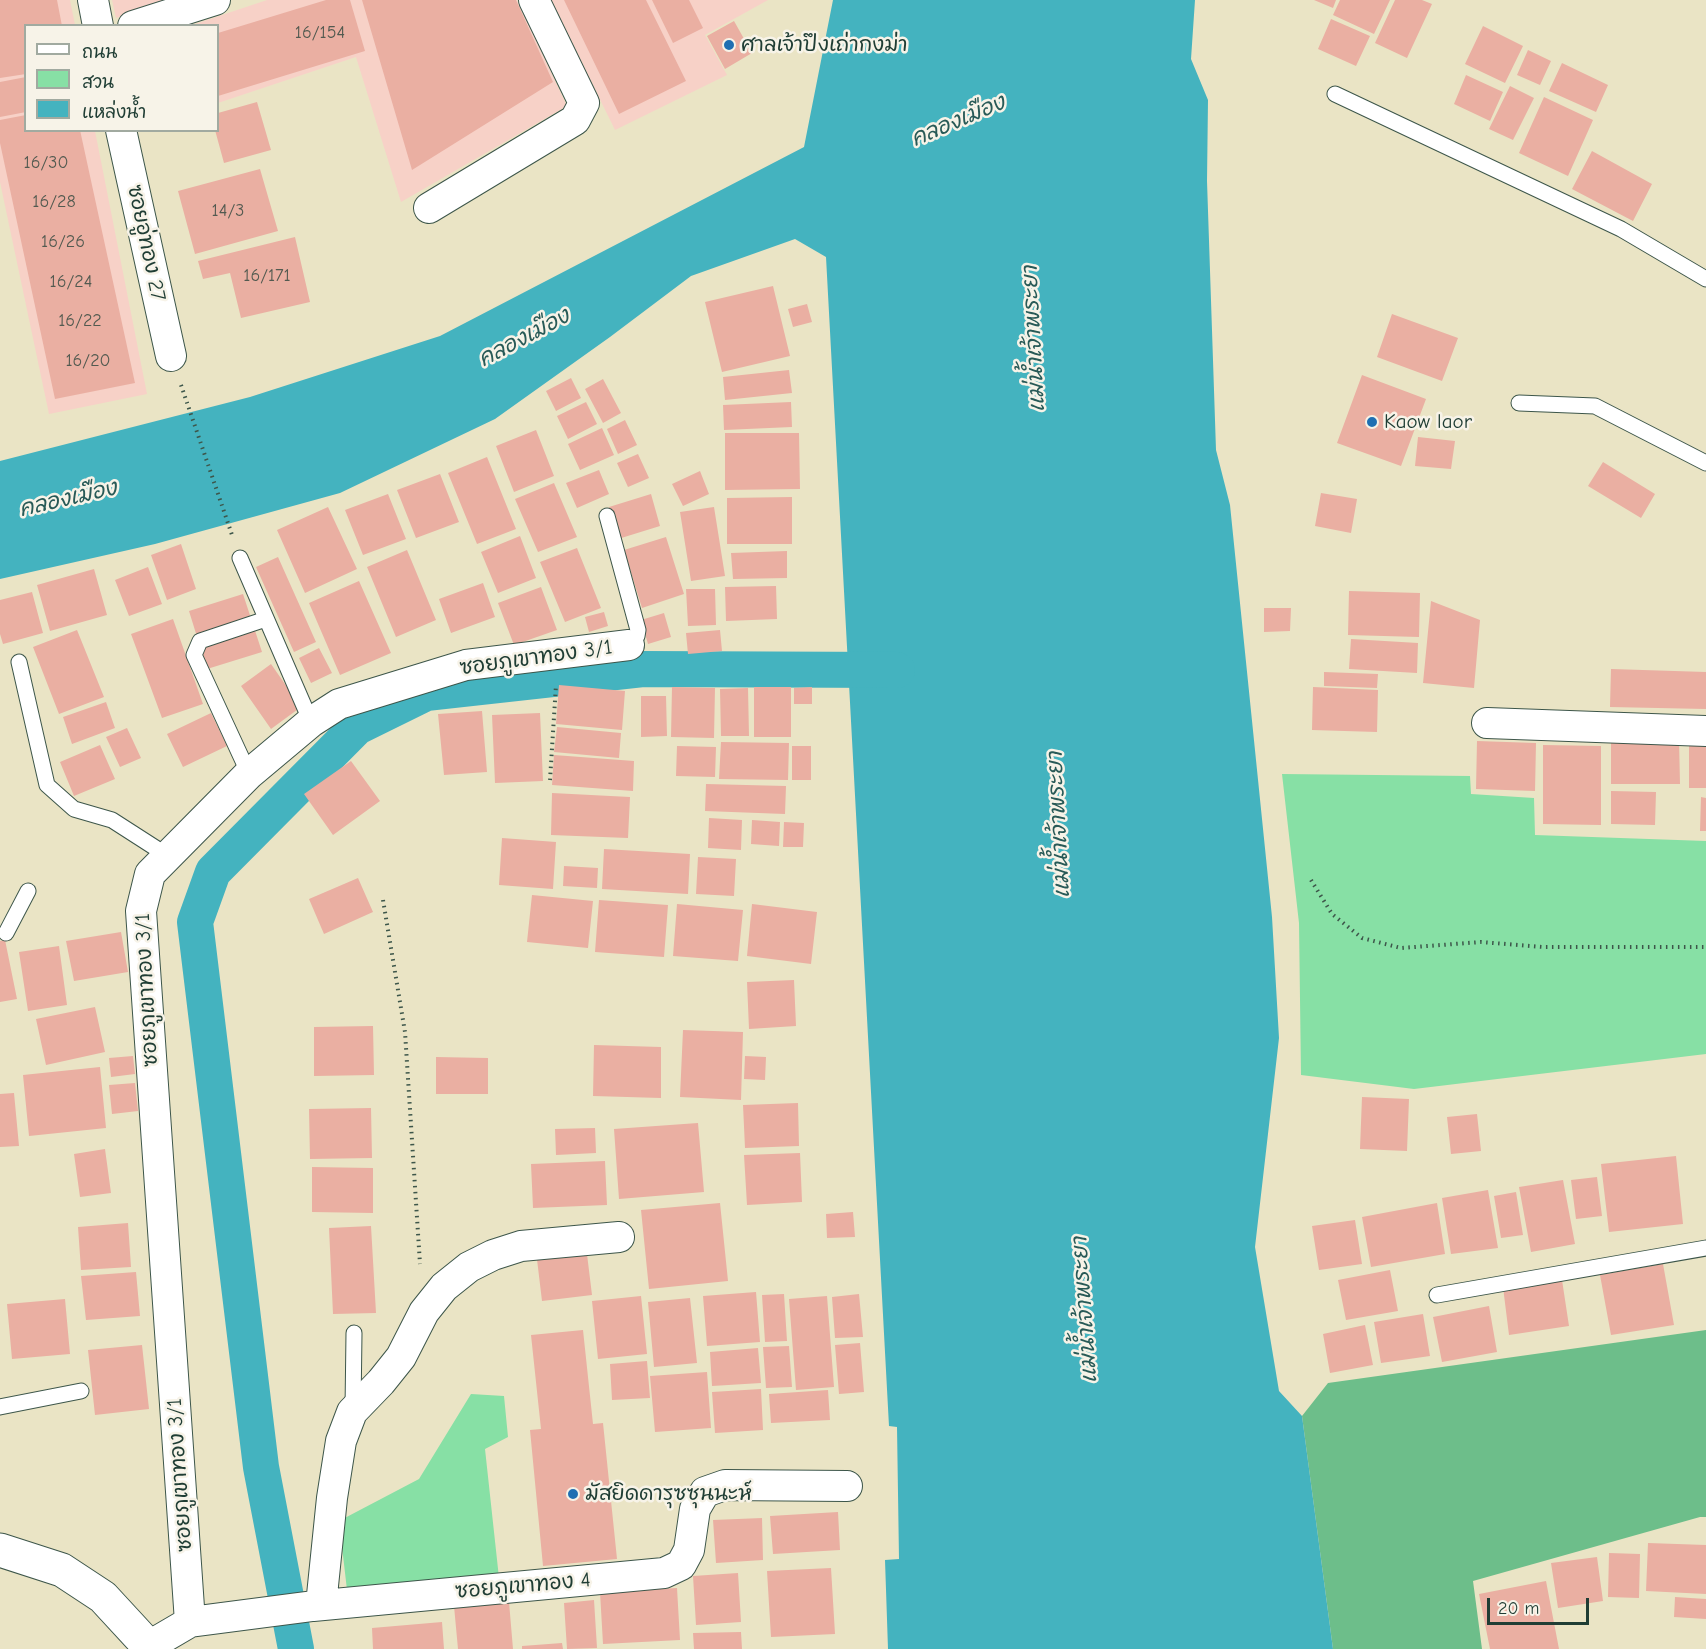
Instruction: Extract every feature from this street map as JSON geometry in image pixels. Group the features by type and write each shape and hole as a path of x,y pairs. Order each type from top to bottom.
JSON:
{"street":[{"path":"93,0 98,24"},
{"path":"139,24 215,0"},
{"path":"429,208 575,120 584,103 534,0"},
{"name":"ซอยอู่ทอง 27","path":"122,132 171,356"},
{"name":"ซอยภูเขาทอง 3/1","path":"190,1622 141,911 150,874 249,774 311,722 339,704 466,665 629,645"},
{"path":"1487,723 1706,731"},
{"path":"317,1606 341,1441 352,1412 401,1357 424,1312 444,1287 469,1267 520,1246 619,1237"},
{"name":"ซอยภูเขาทอง 4","path":"150,1648 190,1622 317,1606 664,1573 681,1565 689,1550 695,1509 705,1492 725,1485 847,1486"},
{"path":"0,1550 62,1570 103,1597 150,1648"}],"lane":[{"path":"1335,94 1621,230 1706,279"},
{"path":"1519,404 1595,406 1706,463"},
{"path":"607,516 638,630 637,636 629,645"},
{"path":"240,558 311,722"},
{"path":"249,774 194,655 200,641 266,619"},
{"path":"19,662 47,785 74,809 112,820 168,856"},
{"path":"6,933 28,891"},
{"path":"1437,1295 1706,1248"},
{"path":"352,1412 354,1333"},
{"path":"0,1407 81,1391"}],"path":[{"path":"171,356 240,558"},
{"path":"550,780 557,676"},
{"path":"1311,880 1332,914 1362,938 1401,948 1481,942 1543,947 1706,947"},
{"path":"382,900 405,1032 424,1312"}],"shaded area":[{"path":"0,0 70,0 75,24 24,24 24,132 95,132 147,394 49,414 0,182"},
{"path":"112,0 173,0 116,18"},
{"path":"267,0 517,0 567,106 401,202 356,57 219,103 219,24 195,24"},
{"path":"551,0 768,0 705,35 727,75 615,130"}],"green space":[{"path":"1282,774 1470,776 1471,794 1534,798 1535,835 1706,841 1706,1054 1414,1089 1301,1075 1299,923"},
{"path":"1706,1330 1706,1517 1473,1581 1482,1649 1333,1649 1302,1416 1328,1383"},
{"path":"471,1394 504,1396 508,1437 485,1449 499,1578 347,1590 339,1521 419,1479"}],"water":[{"path":"833,0 1195,0 1191,59 1208,100 1207,181 1216,450 1230,505 1272,917 1279,1038 1255,1247 1279,1391 1302,1416 1333,1649 888,1649 885,1560 899,1559 897,1427 889,1426 826,257 795,239 691,276 495,419 340,493 155,544 0,579 0,461 250,397 440,336 804,147"}],"building":[{"path":"0,0 57,0 62,24 24,24 24,74 0,78"},
{"path":"326,0 350,0 365,51 219,96 219,33"},
{"path":"362,0 516,0 553,82 412,170"},
{"path":"564,0 646,0 686,81 619,114"},
{"path":"652,0 689,0 703,28 673,43"},
{"path":"1314,0 1336,0 1333,8"},
{"path":"1340,0 1390,0 1374,34 1333,15"},
{"path":"1395,0 1422,0 1432,4 1407,58 1375,43"},
{"path":"1331,19 1370,36 1356,66 1318,49"},
{"name":"ศาลเจ้าปึงเถ่ากงม่า","path":"734,21 752,53 725,69 707,36"},
{"path":"1483,26 1523,46 1505,83 1465,64"},
{"path":"1528,50 1551,61 1540,85 1517,75"},
{"path":"1562,63 1608,85 1596,112 1549,91"},
{"path":"1466,75 1503,92 1490,121 1454,104"},
{"path":"24,77 24,112 0,117 0,82"},
{"path":"1510,86 1534,98 1513,140 1489,129"},
{"path":"1544,97 1593,120 1568,176 1519,153"},
{"path":"257,102 271,150 224,163 216,132 219,132 219,113"},
{"path":"24,115 24,132 80,132 135,383 55,399 0,143 0,120"},
{"path":"1592,151 1652,184 1633,221 1572,189"},
{"path":"260,169 278,231 195,254 178,191"},
{"path":"295,237 310,302 241,318 230,273 203,279 198,261"},
{"path":"773,286 790,356 722,372 705,302"},
{"path":"807,304 812,322 793,327 788,309"},
{"path":"1392,314 1458,338 1442,381 1377,357"},
{"path":"789,370 792,393 725,400 723,377"},
{"path":"1362,375 1426,399 1401,466 1337,443"},
{"path":"571,378 581,398 556,411 546,391"},
{"path":"603,379 621,413 603,423 585,389"},
{"path":"586,402 597,424 568,439 557,416"},
{"path":"791,402 792,427 724,430 723,405"},
{"path":"625,420 637,445 618,454 607,429"},
{"path":"602,428 614,455 580,470 568,444"},
{"path":"536,430 554,476 514,492 496,446"},
{"path":"725,433 799,433 800,489 725,490"},
{"path":"1418,437 1455,441 1451,469 1415,466"},
{"path":"638,454 649,478 628,487 617,463"},
{"path":"487,457 516,529 477,544 448,473"},
{"path":"1603,462 1655,494 1641,518 1588,486"},
{"path":"599,470 609,494 577,508 566,483"},
{"path":"700,471 709,494 683,506 672,484"},
{"path":"440,474 459,522 416,538 397,490"},
{"path":"554,483 577,537 538,552 515,499"},
{"path":"1321,493 1357,499 1351,533 1315,526"},
{"path":"388,494 406,539 363,555 345,510"},
{"path":"651,494 660,526 618,539 609,507"},
{"path":"792,497 792,544 727,544 727,498"},
{"path":"328,507 357,569 305,593 277,530"},
{"path":"714,507 725,576 691,581 680,512"},
{"path":"520,536 536,578 498,593 481,552"},
{"path":"666,537 684,594 642,608 624,550"},
{"path":"181,544 196,589 167,600 151,555"},
{"path":"577,548 601,608 565,622 540,562"},
{"path":"407,550 436,620 396,637 367,567"},
{"path":"787,551 787,578 733,579 731,553"},
{"path":"278,557 316,642 294,652 256,567"},
{"path":"148,567 162,604 129,616 115,580"},
{"path":"94,569 107,615 50,631 37,585"},
{"path":"359,581 391,653 340,675 309,603"},
{"path":"483,583 495,617 451,633 439,599"},
{"path":"776,586 777,619 726,621 725,587"},
{"path":"541,587 557,630 514,645 498,603"},
{"path":"686,589 715,589 716,625 688,626"},
{"path":"1349,591 1420,593 1419,637 1348,635"},
{"path":"32,592 43,633 3,644 0,634 0,600"},
{"path":"243,594 262,652 207,669 189,611"},
{"path":"1431,601 1480,620 1474,688 1423,683"},
{"path":"1264,608 1291,608 1290,631 1264,632"},
{"path":"604,612 608,626 589,632 585,617"},
{"path":"664,613 671,637 648,644 641,620"},
{"path":"173,619 203,704 162,718 131,634"},
{"path":"77,630 104,697 59,714 33,647"},
{"path":"720,630 722,651 688,654 686,633"},
{"path":"1351,639 1418,643 1417,673 1349,669"},
{"path":"319,648 332,673 311,683 299,658"},
{"path":"271,664 301,707 271,729 241,686"},
{"path":"1611,669 1706,672 1706,709 1610,707"},
{"path":"1324,672 1378,674 1377,688 1324,686"},
{"path":"559,685 625,691 622,730 556,724"},
{"path":"672,687 715,688 714,738 671,737"},
{"path":"754,687 791,687 791,737 754,737"},
{"path":"812,687 812,704 794,704 794,688"},
{"path":"1313,687 1378,690 1377,732 1312,730"},
{"path":"748,688 749,736 721,736 720,689"},
{"path":"641,696 666,696 667,736 641,737"},
{"path":"106,702 115,728 72,744 63,717"},
{"path":"482,711 487,772 444,775 438,714"},
{"path":"211,713 227,746 183,767 167,734"},
{"path":"540,713 543,781 495,783 492,715"},
{"path":"557,727 621,733 619,758 554,752"},
{"path":"127,728 141,758 120,767 106,737"},
{"path":"1611,739 1679,739 1680,784 1611,784"},
{"path":"1689,740 1706,740 1706,788 1689,788"},
{"path":"1477,741 1536,743 1535,791 1476,789"},
{"path":"721,742 789,743 788,780 719,779"},
{"path":"100,745 115,779 74,796 60,762"},
{"path":"1543,745 1601,746 1601,825 1543,824"},
{"path":"677,746 716,747 715,777 676,776"},
{"path":"792,746 811,746 811,780 792,780"},
{"path":"554,755 634,761 633,791 552,785"},
{"path":"351,761 380,801 333,835 304,794"},
{"path":"706,784 786,786 785,814 705,811"},
{"path":"1611,791 1656,792 1655,825 1611,824"},
{"path":"552,793 630,797 628,838 551,835"},
{"path":"1701,797 1706,798 1706,831 1700,831"},
{"path":"709,818 742,820 741,850 708,848"},
{"path":"752,820 780,822 779,846 751,844"},
{"path":"784,822 804,823 803,847 783,847"},
{"path":"502,838 556,842 553,889 499,885"},
{"path":"604,849 690,854 688,894 602,889"},
{"path":"698,857 736,859 734,896 696,894"},
{"path":"564,866 598,868 597,888 563,886"},
{"path":"358,878 373,912 324,934 309,899"},
{"path":"532,895 593,901 588,948 527,942"},
{"path":"599,900 668,905 664,957 595,952"},
{"path":"677,904 743,910 738,961 673,956"},
{"path":"752,904 817,912 811,964 747,956"},
{"path":"121,932 128,972 74,981 66,941"},
{"path":"5,940 17,999 0,1002 0,941"},
{"path":"59,946 67,1005 28,1011 19,952"},
{"path":"794,980 796,1026 749,1029 747,982"},
{"path":"95,1007 105,1052 46,1065 36,1019"},
{"path":"373,1026 374,1075 314,1076 314,1027"},
{"path":"683,1030 743,1032 741,1100 680,1097"},
{"path":"594,1045 661,1047 661,1098 593,1096"},
{"path":"133,1056 135,1074 111,1077 109,1058"},
{"path":"745,1056 766,1057 765,1080 744,1079"},
{"path":"436,1057 488,1058 488,1094 436,1094"},
{"path":"100,1067 106,1128 29,1136 23,1075"},
{"path":"135,1083 138,1111 112,1114 109,1085"},
{"path":"14,1093 19,1146 0,1147 0,1094"},
{"path":"1362,1097 1409,1099 1407,1151 1360,1149"},
{"path":"798,1103 799,1146 745,1148 743,1105"},
{"path":"371,1108 372,1158 310,1159 309,1109"},
{"path":"1477,1114 1481,1151 1451,1154 1447,1117"},
{"path":"698,1123 704,1192 619,1199 614,1129"},
{"path":"595,1128 596,1153 556,1155 555,1129"},
{"path":"105,1149 111,1193 80,1197 74,1154"},
{"path":"800,1153 802,1202 747,1205 744,1155"},
{"path":"1676,1156 1683,1224 1609,1232 1601,1164"},
{"path":"605,1161 607,1205 533,1208 531,1164"},
{"path":"312,1167 373,1168 373,1213 312,1212"},
{"path":"1597,1177 1602,1216 1576,1219 1571,1180"},
{"path":"1563,1180 1575,1244 1531,1252 1519,1187"},
{"path":"1488,1190 1498,1248 1451,1254 1442,1198"},
{"path":"1516,1192 1523,1235 1501,1238 1494,1196"},
{"path":"720,1203 728,1281 649,1289 641,1210"},
{"path":"1437,1203 1445,1254 1371,1267 1362,1217"},
{"path":"853,1212 855,1237 827,1238 826,1214"},
{"path":"1355,1220 1362,1264 1319,1270 1312,1226"},
{"path":"128,1223 131,1267 81,1270 78,1227"},
{"path":"371,1226 376,1313 333,1314 329,1228"},
{"path":"586,1246 592,1295 542,1301 536,1251"},
{"path":"1663,1264 1674,1325 1611,1335 1600,1275"},
{"path":"1390,1270 1398,1311 1346,1320 1338,1280"},
{"path":"136,1272 140,1316 86,1320 81,1276"},
{"path":"1562,1280 1569,1326 1509,1335 1503,1287"},
{"path":"756,1292 760,1342 707,1346 703,1296"},
{"path":"784,1294 787,1341 765,1342 762,1295"},
{"path":"859,1294 863,1337 835,1338 832,1297"},
{"path":"641,1296 647,1354 598,1359 592,1301"},
{"path":"827,1296 834,1387 796,1390 789,1299"},
{"path":"690,1298 697,1363 654,1367 648,1302"},
{"path":"65,1299 70,1354 12,1359 7,1304"},
{"path":"1489,1306 1497,1352 1442,1362 1433,1317"},
{"path":"1423,1314 1430,1356 1381,1363 1374,1322"},
{"path":"1365,1325 1373,1365 1330,1373 1323,1334"},
{"name":"มัสยิดดารุซซุนนะห์","path":"583,1330 593,1424 603,1423 617,1559 543,1566 530,1430 541,1429 531,1335"},
{"path":"860,1343 864,1392 839,1394 835,1345"},
{"path":"142,1345 149,1409 95,1415 88,1350"},
{"path":"789,1346 792,1387 766,1388 763,1347"},
{"path":"758,1348 761,1383 712,1386 710,1352"},
{"path":"647,1361 650,1398 612,1400 610,1364"},
{"path":"707,1372 711,1428 655,1432 650,1376"},
{"path":"761,1389 763,1430 715,1433 712,1392"},
{"path":"828,1390 830,1420 771,1423 769,1394"},
{"path":"838,1512 840,1550 773,1554 770,1516"},
{"path":"762,1518 763,1560 716,1563 713,1520"},
{"path":"1648,1543 1706,1545 1706,1594 1646,1591"},
{"path":"1609,1553 1640,1554 1639,1598 1608,1597"},
{"path":"1597,1557 1603,1601 1558,1608 1551,1563"},
{"path":"831,1568 835,1634 771,1637 767,1571"},
{"path":"738,1573 741,1622 696,1625 693,1576"},
{"path":"1546,1581 1559,1649 1490,1649 1479,1594"},
{"path":"677,1588 680,1640 603,1644 600,1592"},
{"path":"1675,1597 1706,1599 1706,1619 1674,1617"},
{"path":"594,1600 597,1648 567,1649 564,1603"},
{"path":"509,1602 513,1649 458,1649 454,1606"},
{"path":"442,1622 444,1649 373,1649 372,1628"},
{"path":"741,1632 742,1649 694,1649 693,1633"},
{"path":"562,1643 563,1649 522,1649 522,1646"}],"waterway":[{"path":"296,1649 261,1467 195,922 213,872 357,727 426,693 643,669 897,670"}],"place":[{"name":"ศาลเจ้าปึงเถ่ากงม่า","path":"729,45"},
{"name":"Kaow laor","path":"1372,422"},
{"name":"มัสยิดดารุซซุนนะห์","path":"573,1494"}],"water label":[{"name":"คลองเมือง","path":"958,121"},
{"name":"คลองเมือง","path":"524,338"},
{"name":"แม่น้ำเจ้าพระยา","path":"1034,339"},
{"name":"คลองเมือง","path":"68,499"},
{"name":"แม่น้ำเจ้าพระยา","path":"1059,825"},
{"name":"แม่น้ำเจ้าพระยา","path":"1085,1310"}]}
